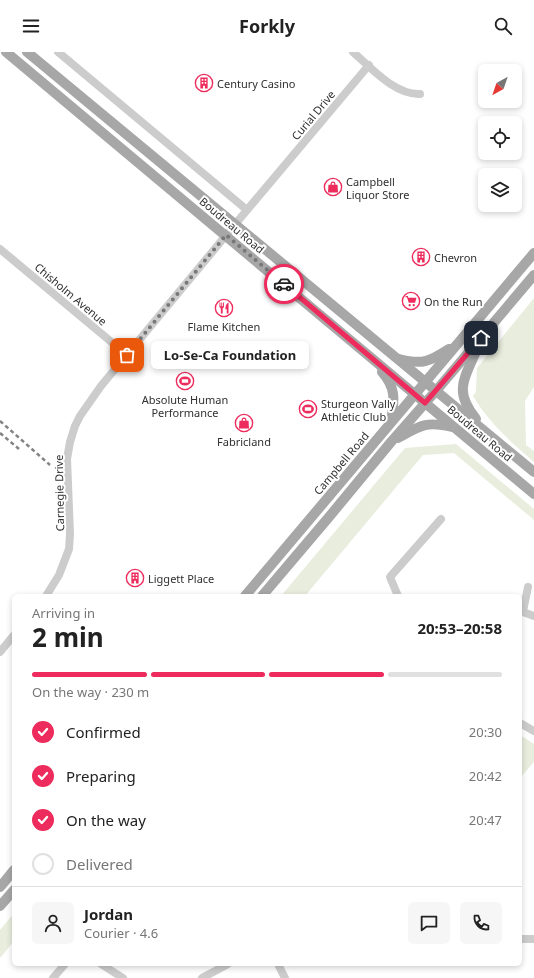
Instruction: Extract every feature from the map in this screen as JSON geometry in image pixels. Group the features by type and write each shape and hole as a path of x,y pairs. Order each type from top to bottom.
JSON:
{"main road":[{"name":"Boudreau Road","path":"6,52 534,494"},
{"name":"Boudreau Road","path":"29,53 234,225 534,472"},
{"name":"Campbell Road","path":"246,594 534,253"},
{"path":"264,594 534,275"},
{"path":"481,338 474,358 467,370 462,392 464,401 469,411 489,435"},
{"path":"394,357 414,363 423,363 459,343"},
{"path":"357,346 388,379 394,396 391,422"},
{"path":"391,442 425,424 432,423 454,427"},
{"path":"0,887 12,872"},
{"path":"0,906 12,892"}],"street":[{"name":"Boudreau Road","path":"58,52 246,210"},
{"path":"353,52 401,90 412,94 420,94"},
{"name":"Curial Drive","path":"234,225 369,65"},
{"name":"Carnegie Drive","path":"47,594 59,575 69,549 70,534 67,459 75,426 80,416 91,399 234,225"},
{"name":"Chisholm Avenue","path":"0,249 127,355"},
{"path":"397,594 390,577 440,519"},
{"path":"522,608 528,587"},
{"path":"522,611 534,616"},
{"path":"0,652 12,637"},
{"path":"522,724 534,731"},
{"path":"522,939 534,939"},
{"path":"53,978 63,966"},
{"path":"104,966 123,978"},
{"path":"202,978 224,966"},
{"path":"279,966 285,978"}],"green space":[{"path":"534,298 534,387 525,401 526,445 534,451 534,462 493,423 473,396 476,392 477,368"},
{"path":"456,444 534,509 534,520 454,453 423,455 307,594 283,594 405,448"},
{"path":"522,736 534,744 534,762 522,776"},
{"path":"12,915 12,943 0,958 0,930"}],"railway":[{"path":"0,421 50,465"},
{"path":"0,433 19,449"}],"way so far":[{"path":"127,355 226,235 284,284"}],"place":[{"name":"Century Casino","path":"204,83"},
{"name":"Campbell Liquor Store","path":"333,187"},
{"name":"Chevron","path":"421,257"},
{"name":"On the Run","path":"411,301"},
{"name":"Flame Kitchen","path":"224,308"},
{"name":"Lo-Se-Ca Foundation","path":"127,355"},
{"name":"Absolute Human Performance","path":"185,381"},
{"name":"Sturgeon Vally Athletic Club","path":"308,409"},
{"name":"Fabricland","path":"244,423"},
{"name":"Liggett Place","path":"135,578"}],"route":[{"path":"284,284 425,403 481,338"}]}
